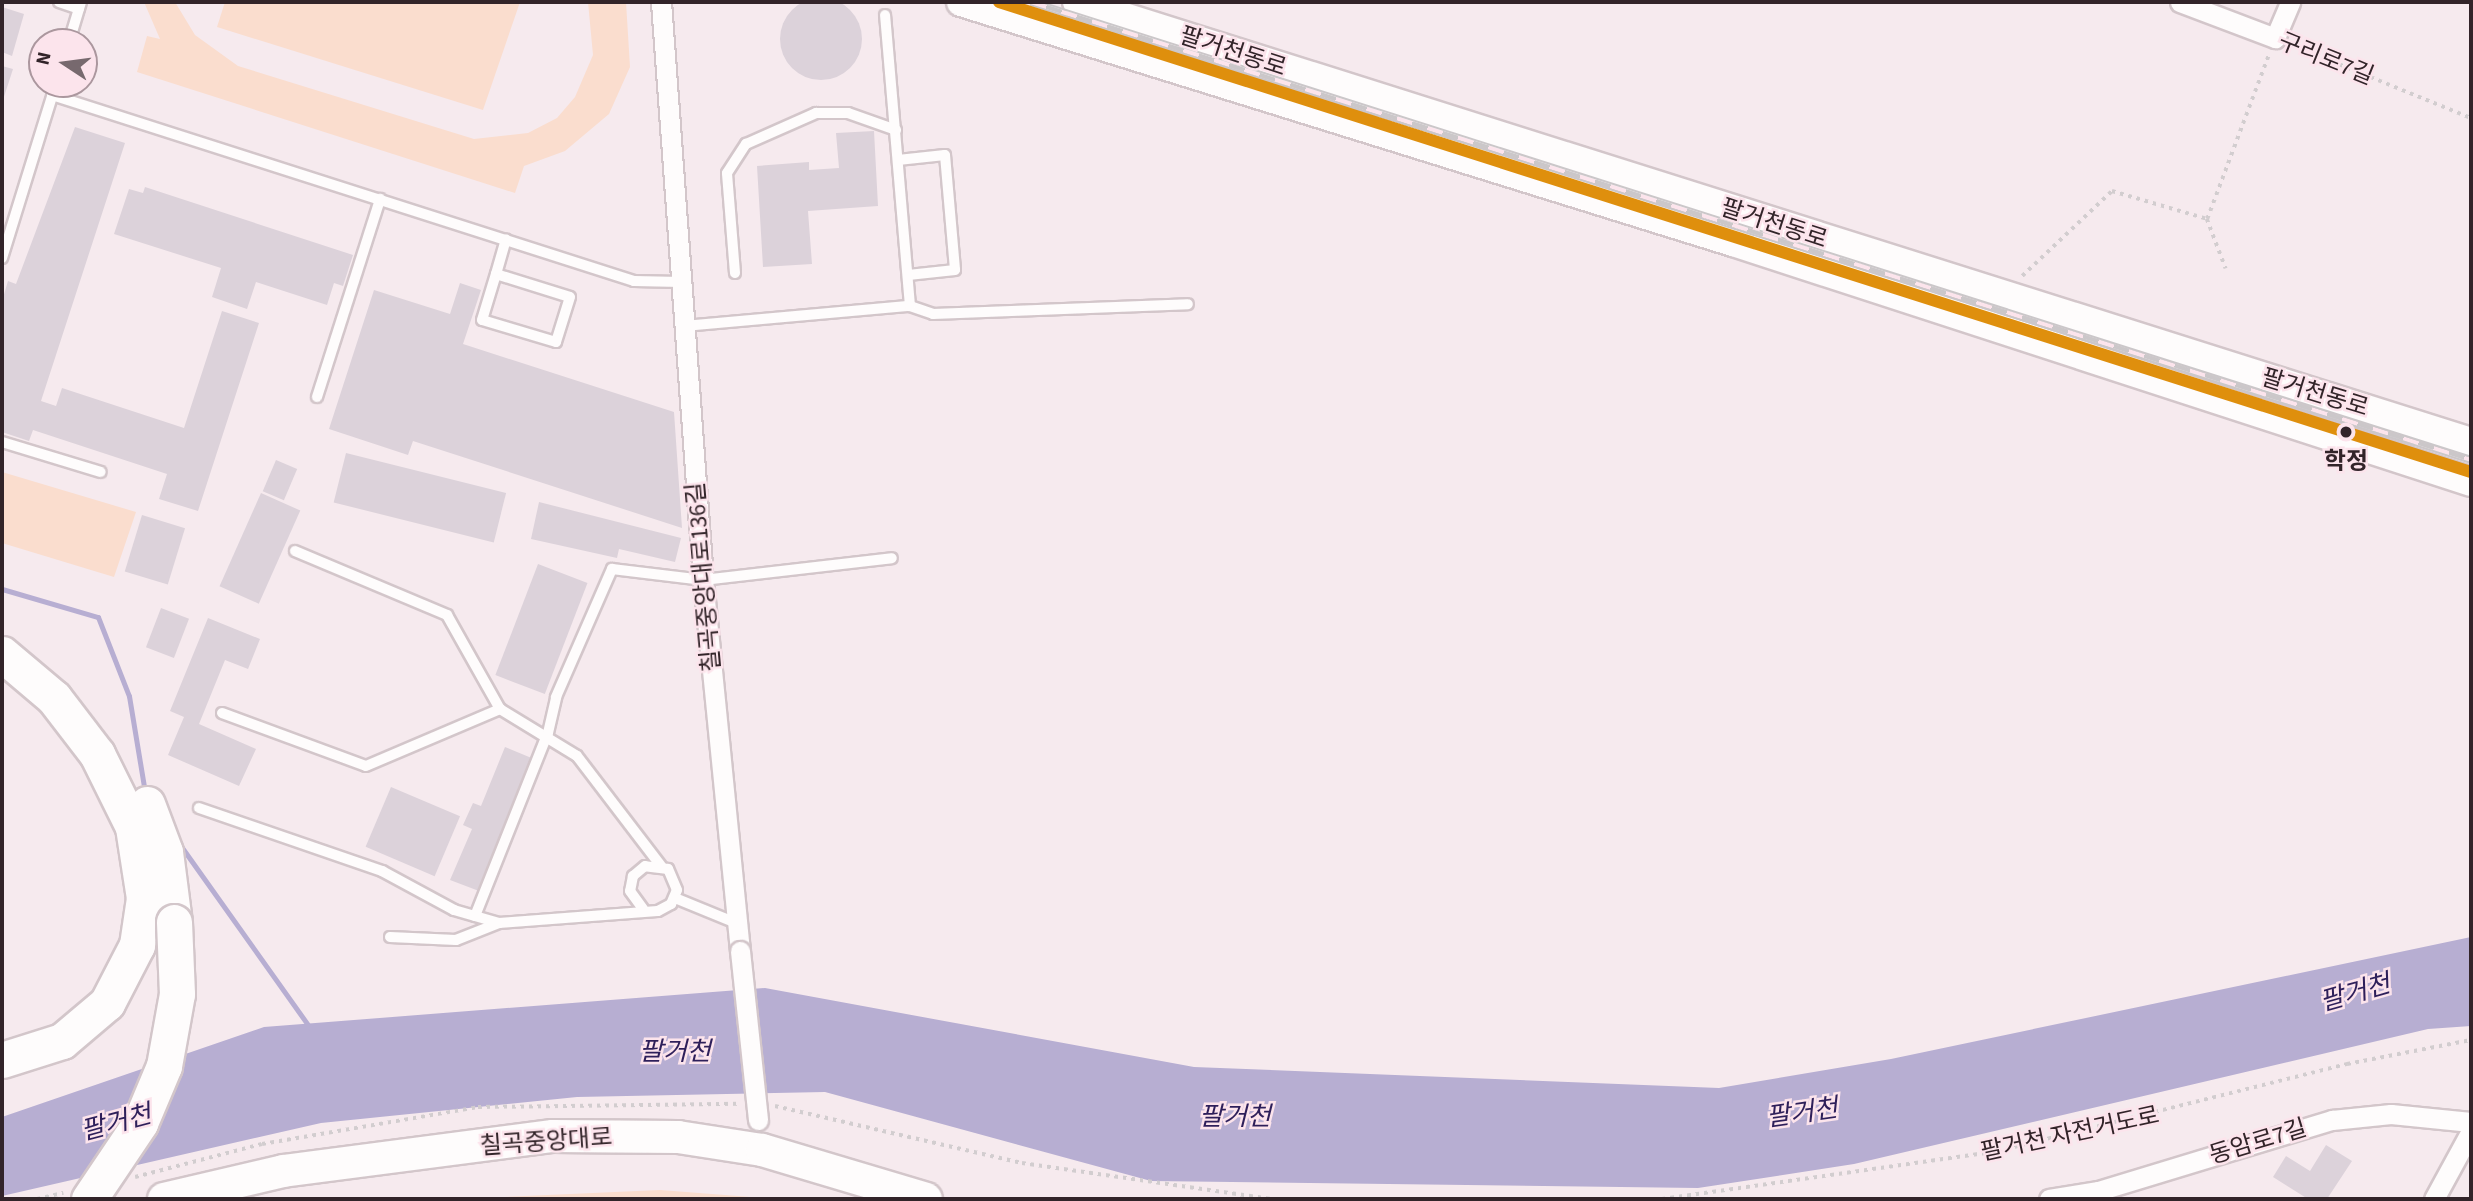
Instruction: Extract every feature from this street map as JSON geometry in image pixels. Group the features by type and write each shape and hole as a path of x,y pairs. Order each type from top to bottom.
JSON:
{"highway":[{"path":"2,632 95,708 127,761 165,852 177,994 164,1066 140,1123 89,1199"},
{"path":"2,654 54,698 97,754 133,827 144,898 137,945 107,1003 62,1041 2,1060"}],"main road":[{"name":"칠곡중앙대로","path":"163,1199 283,1171 553,1136 760,1135 926,1199"}],"street":[{"name":"칠곡중앙대로136길","path":"661,2 703,580 736,923 760,1135"},
{"name":"팔거천동로","path":"961,2 1733,242 2471,482"},
{"name":"팔거천동로","path":"1077,2 2471,442"},
{"name":"구리로7길","path":"2180,2 2275,38"},
{"path":"2275,38 2290,2"},
{"name":"동암로7길","path":"2049,1199 2096,1195 2332,1120 2391,1114 2471,1122"},
{"path":"2434,1199 2471,1131"}],"lane":[{"path":"59,2 80,5 73,28"},
{"path":"885,15 910,306"},
{"path":"2,258 51,98"},
{"path":"81,98 634,281 681,282"},
{"path":"735,273 727,173 746,144 769,129 817,113 848,113 896,130"},
{"path":"898,160 945,155 955,271 908,275"},
{"path":"317,397 380,199"},
{"path":"495,274 570,297 556,342 482,320 495,274 506,239"},
{"path":"684,326 910,306 933,314 1188,304"},
{"path":"2,442 102,472"},
{"path":"295,551 447,615 500,709 548,733 577,756 661,866 677,882 675,898 665,909 499,923 456,940 390,937"},
{"path":"475,916 548,733 556,697 612,569 703,580 892,558"},
{"path":"222,713 366,765 500,709"},
{"path":"199,808 382,871 475,916 499,923"},
{"path":"643,909 632,898 633,876 645,866 661,866"},
{"path":"675,898 736,923"}],"path":[{"name":"구리로7길","path":"2275,38 2471,118"},
{"path":"2226,269 2207,219 2275,38"},
{"path":"2021,278 2112,191 2207,219"},
{"name":"팔거천 자전거도로","path":"1662,1199 1998,1151 2347,1064 2471,1040"}],"shaded area":[{"path":"144,2 175,2 195,35 238,66 474,139 528,133 557,118 575,97 593,55 588,2 626,2 630,67 609,114 565,151 524,166 515,193 137,72 147,36 160,39"},
{"path":"225,2 520,2 483,110 217,27"},
{"path":"2,472 136,512 114,577 2,543"},
{"path":"660,1190 776,1199 461,1199"}],"water":[{"name":"팔거천","path":"2471,937 2471,1026 2428,1029 1854,1164 1698,1188 1151,1181 825,1092 577,1097 321,1123 2,1196 2,1117 264,1027 765,988 1194,1067 1719,1088 1891,1059"}],"building":[{"path":"821,-2 837,2 850,10 858,23 862,39 858,55 850,68 837,76 821,80 805,76 792,68 784,55 780,39 784,23 792,10 805,2"},
{"path":"2,7 24,14 12,56 2,52"},
{"path":"2,66 13,69 2,103"},
{"path":"75,127 125,143 41,401 56,406 62,388 184,428 222,311 259,323 198,511 159,499 167,474 33,430 29,441 2,432 2,301 8,281 16,284"},
{"path":"874,131 878,206 808,211 812,264 763,267 757,166 809,162 809,170 839,168 836,133"},
{"path":"145,187 353,255 343,286 334,283 327,305 256,282 247,309 212,297 221,268 114,234 129,189 143,193"},
{"path":"460,283 481,290 463,344 674,412 682,528 413,441 408,455 329,429 374,290 450,314"},
{"path":"2292,384 2420,426 2407,466 2279,424"},
{"path":"346,453 506,493 494,542 334,502"},
{"path":"276,460 297,469 284,500 263,491"},
{"path":"261,493 300,510 259,604 220,586"},
{"path":"539,502 681,538 675,562 619,549 617,558 531,539"},
{"path":"142,515 185,528 168,585 125,571"},
{"path":"538,564 587,583 545,694 495,675"},
{"path":"161,608 189,619 174,658 146,647"},
{"path":"208,618 260,639 248,669 225,660 199,724 256,749 239,786 168,755 184,717 170,711"},
{"path":"505,747 534,759 479,891 450,880 472,829 463,825 473,803 481,806"},
{"path":"391,787 460,816 435,876 366,847"},
{"path":"2326,1145 2352,1161 2327,1199 2308,1199 2273,1177 2286,1156 2310,1171"}],"waterway":[{"path":"2,589 98,617 129,696 145,793"},
{"path":"178,842 310,1028"}],"railway":[{"path":"1031,2 2471,460"}],"transit line":[{"path":"999,2 2471,472"}],"place":[{"name":"학정","path":"2346,432"}]}
